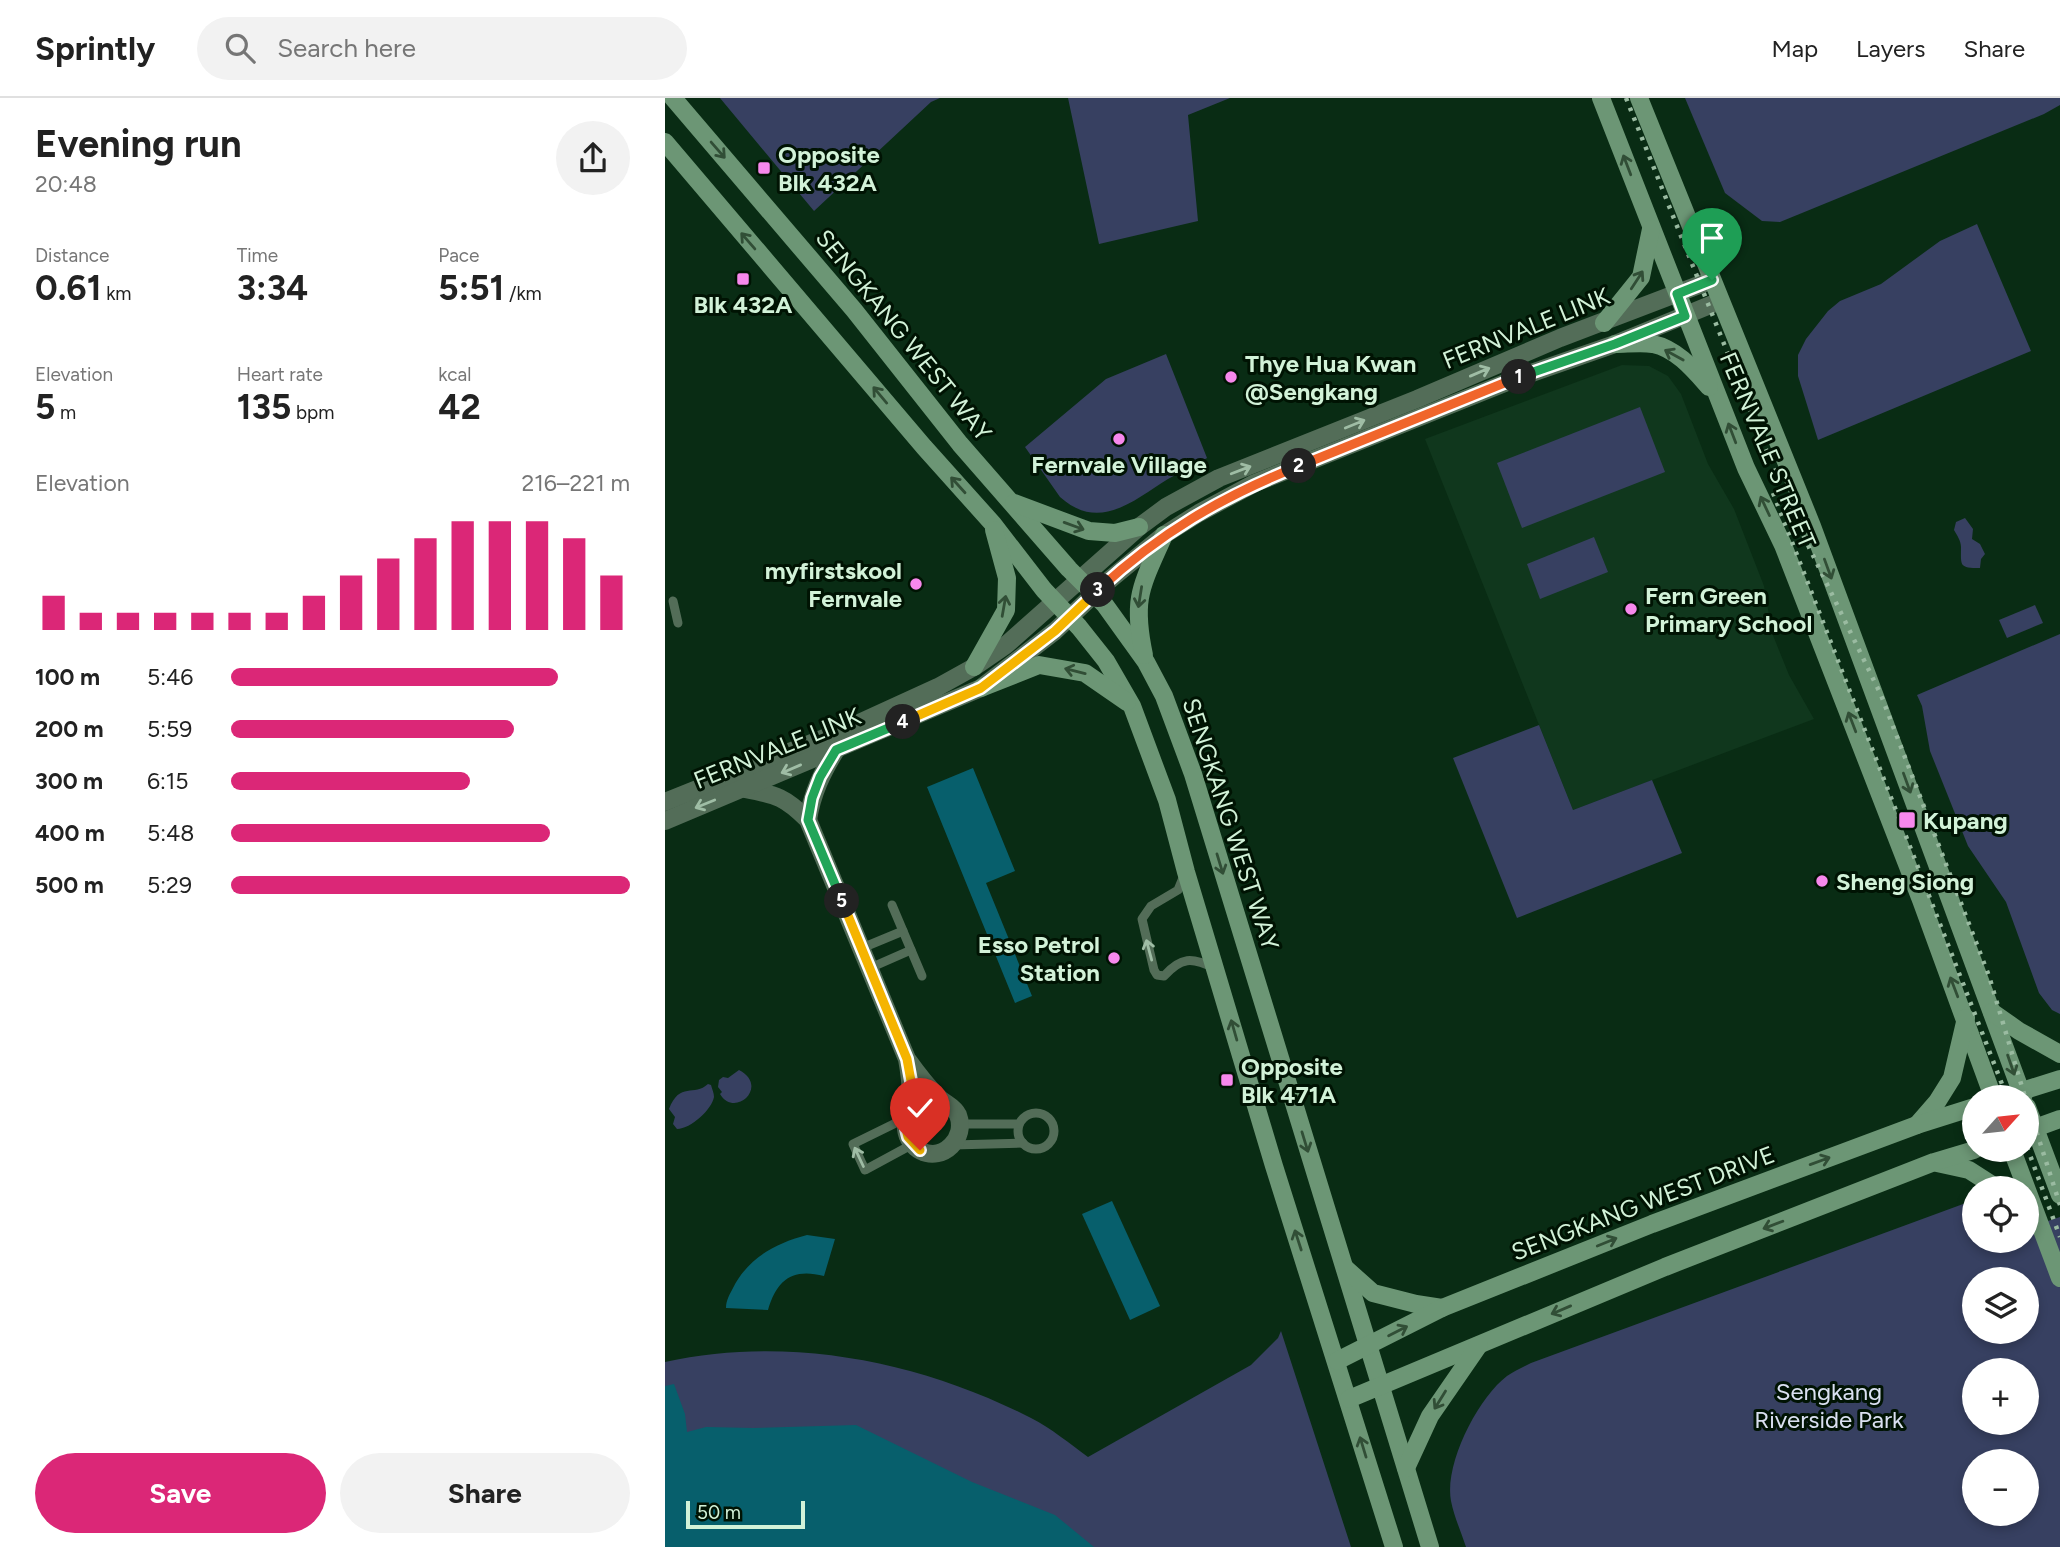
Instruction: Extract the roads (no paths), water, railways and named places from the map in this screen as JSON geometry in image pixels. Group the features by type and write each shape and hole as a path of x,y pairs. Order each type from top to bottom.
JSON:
{"main road":[{"name":"SENGKANG WEST WAY","path":"673,98 854,310 936,415 1080,581 1105,605 1146,662 1164,696 1193,774 1430,1547"},
{"name":"FERNVALE STREET","path":"1601,98 1746,468 1783,545 1966,1018 1989,1085"},
{"name":"FERNVALE STREET","path":"1639,98 1812,526 1992,1012 2014,1085"},
{"path":"665,142 993,524 1105,661 1132,706 1167,800 1274,1166 1394,1547"},
{"path":"1604,323 1641,277 1651,229"},
{"path":"1615,344 1654,344 1670,351 1684,359 1719,397"},
{"path":"1011,502 1089,531 1115,533 1139,527"},
{"path":"974,667 1006,610 1007,578 993,524"},
{"path":"1146,662 1138,625 1138,597 1164,535"},
{"path":"981,688 1039,665 1085,673 1132,706"},
{"path":"1992,1012 2060,1054"},
{"path":"1917,1125 1937,1102 1952,1078 1966,1018"},
{"path":"2039,1088 2060,1079"},
{"name":"SENGKANG WEST DRIVE","path":"1337,1361 1442,1308 1652,1224 1962,1111"},
{"path":"2039,1127 2060,1119"},
{"name":"FERNVALE STREET","path":"2039,1147 2060,1195"},
{"path":"1349,1399 1665,1267 1962,1154"},
{"path":"1934,1163 1969,1170 1978,1176"},
{"path":"2039,1184 2054,1178"},
{"path":"2039,1221 2060,1278"},
{"path":"2039,1233 2049,1248"},
{"path":"1345,1268 1373,1293 1442,1308"},
{"path":"1408,1475 1430,1416 1480,1344"}],"street":[{"name":"FERNVALE LINK","path":"665,802 844,730 938,687 974,667 1006,645 1056,603 1139,527 1166,507 1219,478 1417,399 1560,338 1712,280"},
{"name":"FERNVALE LINK","path":"665,821 981,688 1015,663 1164,535 1255,483 1520,377 1615,344 1720,302"},
{"path":"808,820 820,777 836,750"},
{"path":"745,789 775,794 790,802 808,820 907,1059 920,1079 954,1110 960,1124 953,1145 938,1153 929,1153 912,1144 906,1129 911,1081 907,1059"}],"lane":[{"path":"673,601 678,623"},
{"path":"1186,872 1178,890 1151,906 1142,919 1154,970 1157,975 1164,976 1185,960 1199,960 1216,968"},
{"path":"892,905 922,976"},
{"path":"862,948 903,931"},
{"path":"870,968 911,950"},
{"path":"1035,1112 1045,1115 1052,1122 1054,1132 1051,1142 1042,1148 1032,1149 1023,1143 1019,1124 1025,1116 1035,1112"},
{"path":"908,1117 853,1144 865,1170 912,1144"},
{"path":"960,1124 1019,1124"},
{"path":"953,1145 1023,1143"}],"railway":[{"path":"1626,98 1787,502 1881,695 1989,976 2021,1085"},
{"path":"1773,493 2002,1085"},
{"path":"2039,1139 2060,1205"},
{"path":"2032,1162 2060,1237"}],"place":[{"name":"Opposite Blk 432A","path":"764,168"},
{"name":"Blk 432A","path":"743,279"},
{"name":"Thye Hua Kwan @Sengkang","path":"1231,377"},
{"name":"Fernvale Village","path":"1119,439"},
{"name":"myfirstskool Fernvale","path":"916,584"},
{"name":"Fern Green Primary School","path":"1631,609"},
{"name":"Kupang","path":"1907,820"},
{"name":"Sheng Siong","path":"1822,881"},
{"name":"Esso Petrol Station","path":"1114,958"},
{"name":"Opposite Blk 471A","path":"1227,1080"}],"park label":[{"name":"Sengkang Riverside Park","path":"1829,1405"}]}
